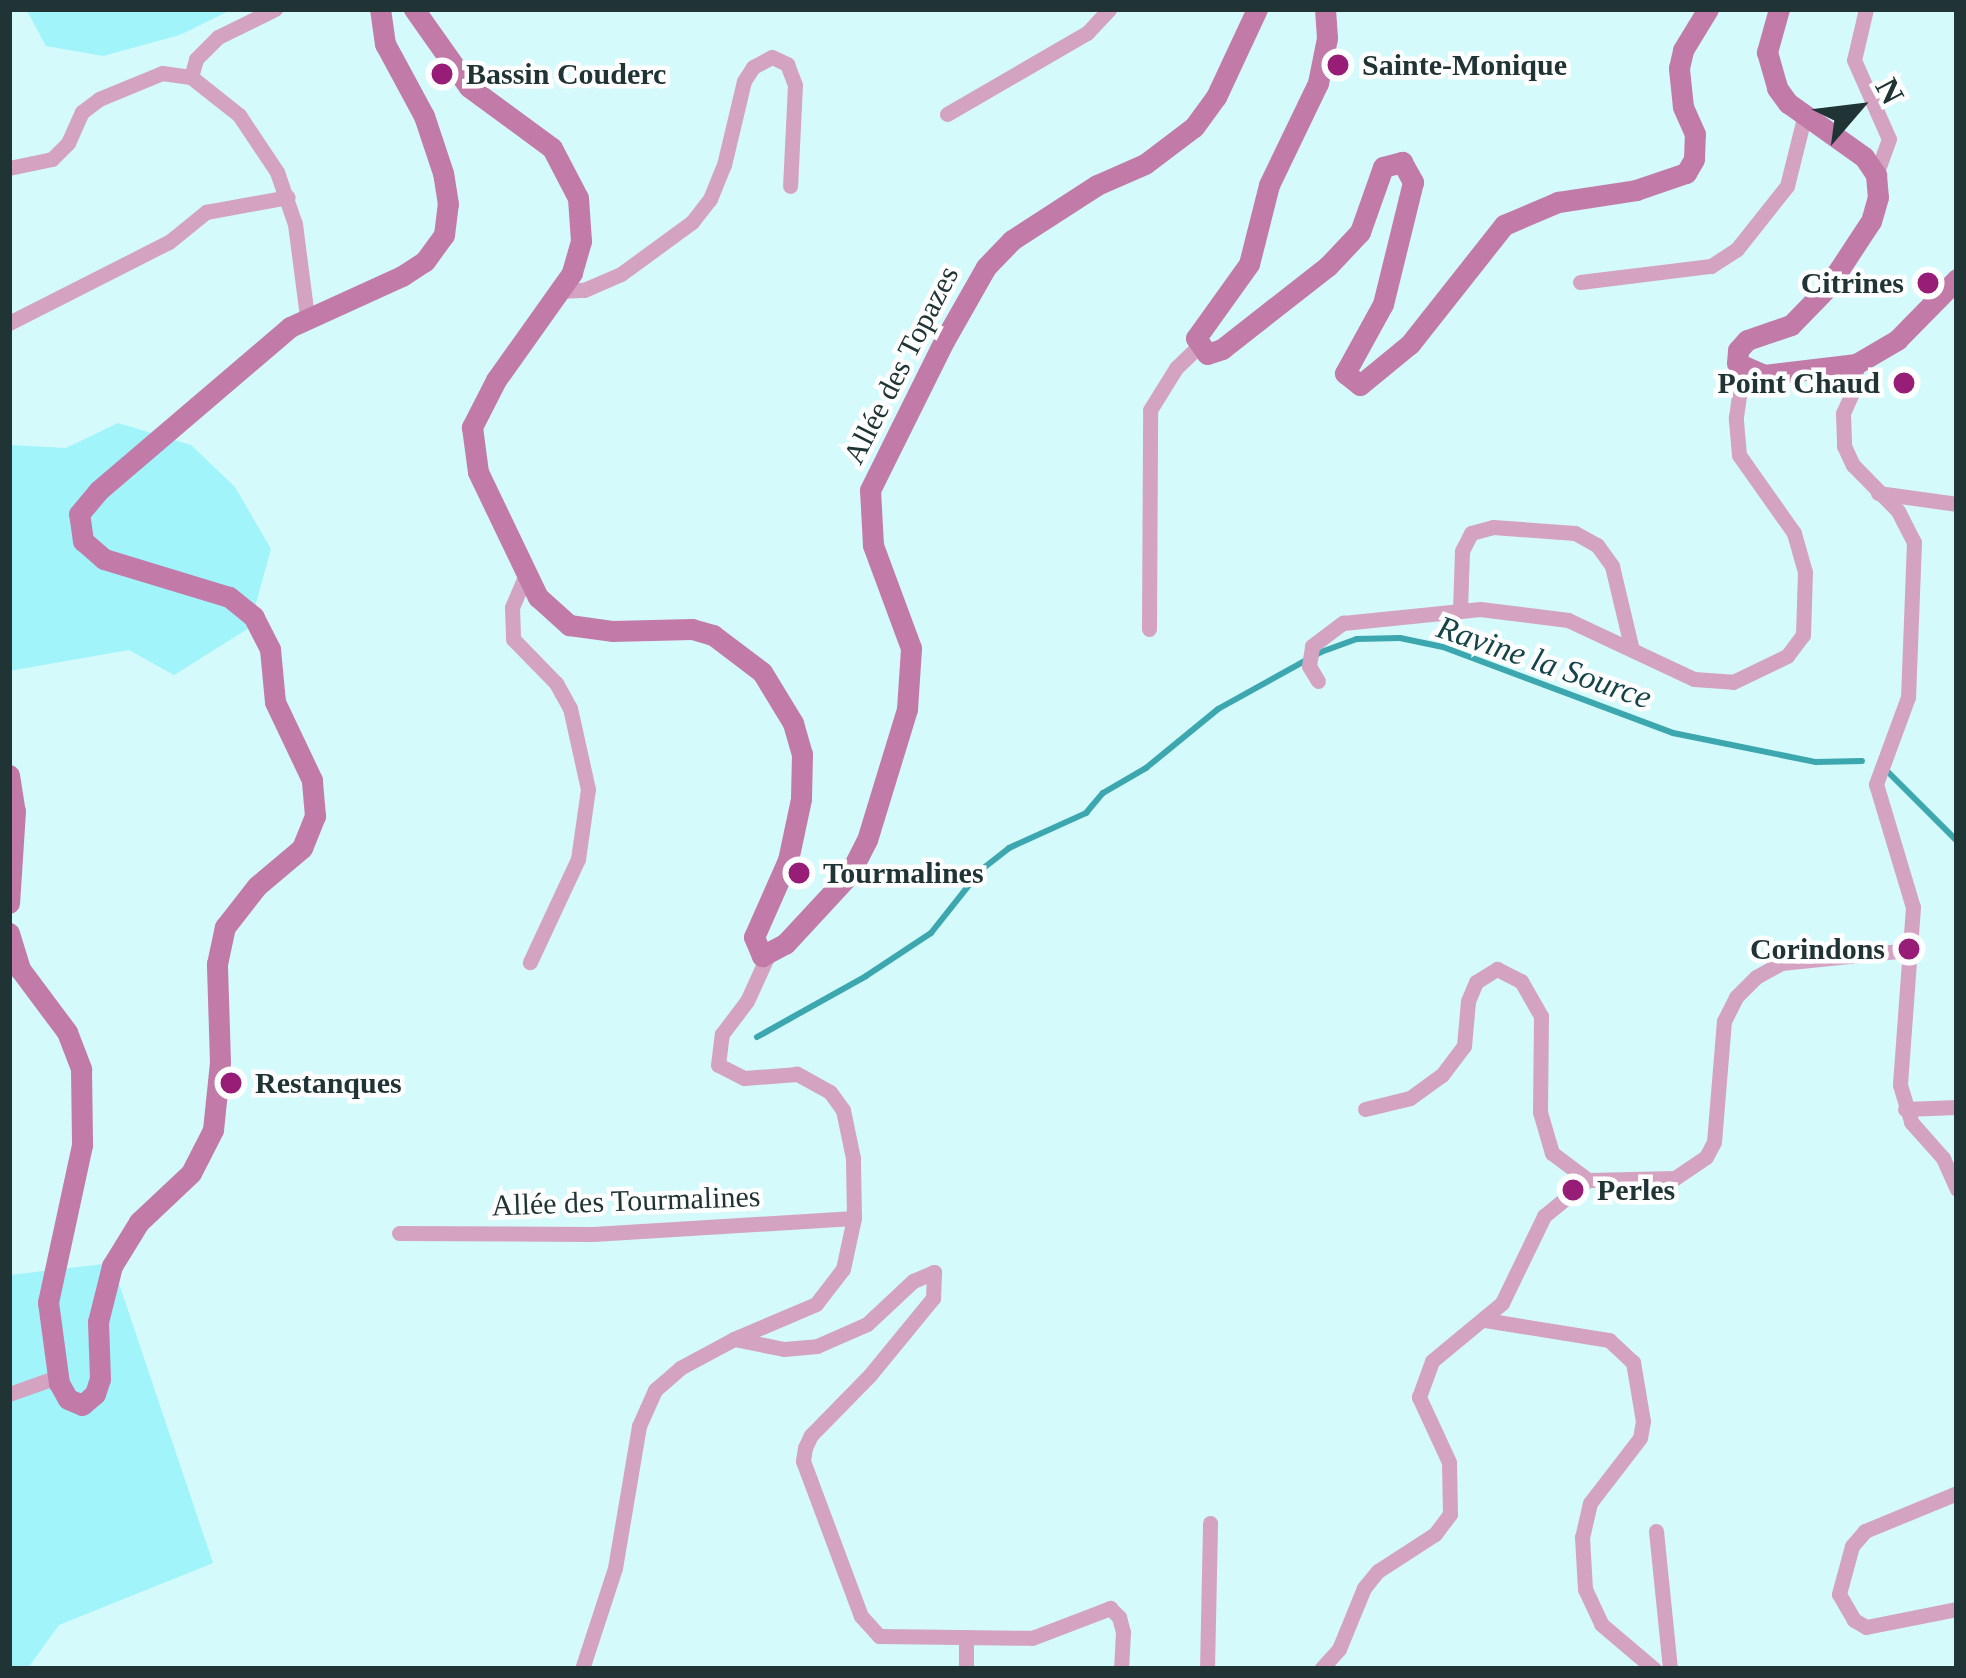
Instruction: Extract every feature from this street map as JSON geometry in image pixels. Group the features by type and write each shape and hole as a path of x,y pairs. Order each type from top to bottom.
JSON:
{"main road":[{"path":"9,933 20,969 76,1050 84,1090 82,1145 48,1302 57,1377 75,1405 95,1394 100,1306 112,1266 140,1222 181,1186 208,1145 220,1062 219,944 232,915 312,833 312,780 275,703 269,649 254,617 229,597 104,559 83,542 79,514 98,491 307,317 402,276 425,261 444,235 448,204 443,173 424,116 385,44 380,9"},
{"path":"414,9 469,87 527,127 569,172 578,198 580,242 562,291 506,364 472,427 478,472 538,597 569,625 612,631 692,628 713,635 762,673 793,723 803,778 788,860 754,938 756,953 768,955"},
{"name":"Allée des Topazes","path":"768,955 826,904 849,875 867,840 907,709 911,648 872,544 870,490 944,341 986,267 1012,240 1096,185 1145,164 1194,127 1216,97 1257,9"},
{"path":"1325,9 1327,38 1318,83 1269,185 1249,264 1202,326 1198,347 1207,354 1222,349 1346,250 1371,210 1383,167 1402,162 1412,182 1383,304 1348,361 1345,373 1354,384 1371,381 1410,344 1504,225 1558,202 1636,190 1687,173 1694,159 1694,134 1683,107 1679,68 1683,50 1708,9"},
{"path":"1779,9 1767,52 1770,71 1788,104 1849,143 1876,175 1871,221 1827,289 1791,325 1748,340 1737,357 1743,368 1764,375 1856,364 1898,340 1957,279"},
{"path":"9,776 14,811 9,903"}],"street":[{"path":"191,77 196,59 218,37 275,9"},
{"path":"947,114 1075,42 1109,9"},
{"path":"1866,9 1855,60 1889,139 1876,175"},
{"path":"562,291 584,290 621,274 692,222 710,199 724,165 744,81 753,67 772,57 787,64 794,85 790,186"},
{"path":"9,168 52,159 68,143 82,112 99,99 162,73 191,77 239,115 288,197 307,317"},
{"path":"1580,282 1711,266 1737,249 1787,186 1804,114"},
{"path":"9,323 169,242 206,212 288,197"},
{"path":"1149,629 1150,410 1168,378 1198,347"},
{"path":"1856,364 1856,384 1843,413 1844,446 1878,493 1898,511 1914,542 1908,697 1876,784 1878,804 1910,883 1910,950 1900,1060 1905,1108 1918,1134 1943,1158 1957,1189"},
{"path":"1318,682 1309,666 1312,646 1323,633 1365,620 1460,611 1546,614 1592,628 1694,680 1733,682 1750,677 1800,643 1805,572 1800,547 1738,455 1736,417 1743,368"},
{"path":"1878,493 1957,504"},
{"path":"1460,611 1462,551 1471,533 1492,527 1575,533 1597,545 1612,566 1633,650"},
{"path":"527,572 512,607 514,639 556,683 570,708 588,789 578,859 530,962"},
{"path":"1321,1669 1339,1648 1364,1588 1378,1571 1436,1534 1450,1514 1448,1462 1419,1397 1421,1382 1432,1361 1486,1320 1521,1271 1544,1216 1588,1180 1676,1178 1706,1156 1718,1124 1724,1021 1736,997 1756,977 1781,963 1910,950"},
{"path":"582,1669 619,1552 645,1407 667,1378 734,1339 816,1304 834,1288 854,1218 854,1157 843,1110 830,1092 797,1074 744,1078 718,1064 722,1034 747,1001 768,955"},
{"path":"1365,1109 1410,1098 1442,1075 1464,1046 1468,1001 1477,982 1497,969 1509,972 1533,998 1541,1016 1544,1132 1552,1153 1588,1180"},
{"path":"1905,1108 1957,1106"},
{"name":"Allée des Tourmalines","path":"399,1233 592,1234 854,1218"},
{"path":"734,1339 784,1349 817,1346 867,1324 913,1280 934,1272 933,1298 870,1375 811,1435 803,1461 868,1628 879,1636 1031,1638 1110,1608 1123,1632 1121,1669"},
{"path":"1486,1320 1609,1340 1633,1362 1643,1421 1640,1438 1590,1503 1582,1537 1585,1589 1601,1624 1654,1669"},
{"path":"9,1394 57,1377"},
{"path":"1957,1493 1865,1531 1852,1546 1839,1594 1854,1620 1866,1627 1957,1609"},
{"path":"1208,1669 1210,1523"},
{"path":"1656,1531 1670,1669"},
{"path":"966,1637 966,1669"}],"shaded area":[{"path":"26,9 233,9 180,35 103,56 46,46"},
{"path":"118,423 191,445 235,487 271,549 249,628 174,675 129,650 9,671 9,445 66,448"},
{"path":"112,1263 213,1563 59,1625 27,1669 9,1669 9,1275"}],"waterway":[{"name":"Ravine la Source","path":"757,1037 931,933 981,870 1009,848 1086,813 1103,793 1146,768 1218,709 1321,652 1357,639 1400,638 1443,647 1673,733 1816,762 1862,761"},
{"name":"Ravine la Source","path":"1886,770 1957,841"}],"place":[{"name":"Sainte-Monique","path":"1338,65"},
{"name":"Bassin Couderc","path":"442,74"},
{"name":"Citrines","path":"1928,283"},
{"name":"Point Chaud","path":"1904,383"},
{"name":"Tourmalines","path":"799,873"},
{"name":"Corindons","path":"1909,949"},
{"name":"Restanques","path":"231,1083"},
{"name":"Perles","path":"1573,1190"}]}
